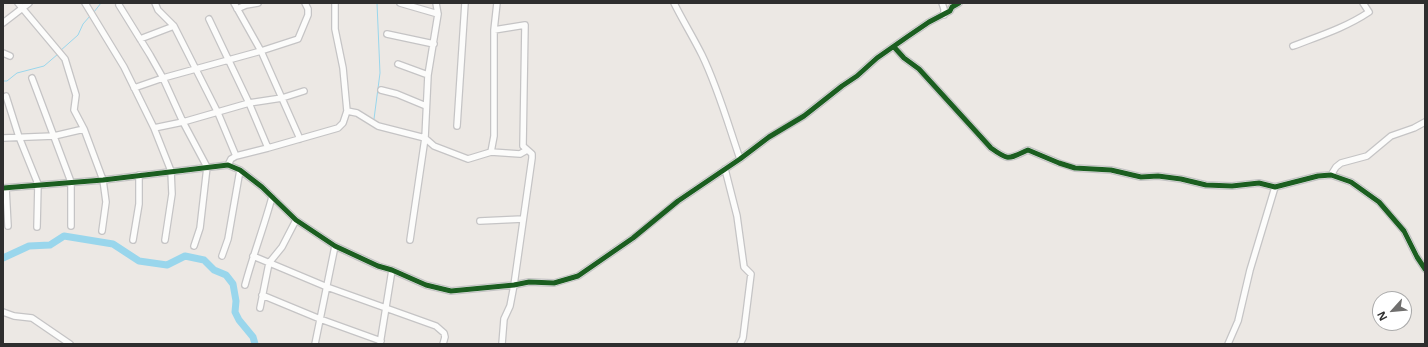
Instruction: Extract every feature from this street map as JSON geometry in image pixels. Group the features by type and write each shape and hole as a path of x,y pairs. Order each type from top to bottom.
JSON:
{"street":[{"path":"18,3 65,60 76,95 74,110 84,129 103,180 106,202 102,230"},
{"path":"3,23 29,3"},
{"path":"85,3 124,67 154,128 171,171 172,194 165,240"},
{"path":"155,3 158,10 174,26 218,113 236,156"},
{"path":"234,3 261,51 300,139"},
{"path":"237,9 246,5 258,3"},
{"path":"134,88 163,78 261,51 298,39 308,15 308,9 305,3"},
{"path":"228,165 231,159 236,156 338,128 343,123 347,111 343,68 335,29 335,3"},
{"path":"400,3 438,14"},
{"path":"410,240 426,138 428,75 438,14 436,3"},
{"path":"457,126 465,3"},
{"path":"491,152 494,136 494,30 497,3"},
{"path":"674,3 702,55 715,86 740,159"},
{"path":"942,3 944,15"},
{"path":"8,226 4,188 38,184 103,180 228,165 240,170 296,220 334,246 378,266 392,270 426,285 451,291 514,285 529,282 554,283 578,276 633,238 678,201 740,159 769,137 809,113 878,58 929,22 950,11 952,7 959,3"},
{"path":"1293,46 1328,34 1356,21 1368,12 1363,3"},
{"path":"119,5 163,78 183,122 207,167 200,228 194,246"},
{"path":"209,19 249,103 268,148"},
{"path":"494,30 525,25 523,146 532,154 514,285 510,306 504,319 502,344"},
{"path":"140,39 174,26"},
{"path":"386,34 434,44"},
{"path":"894,47 904,58 919,69 991,148 1005,157 1010,158 1028,150 1059,163 1076,168 1111,170 1141,177 1158,176 1181,179 1206,185 1232,186 1259,183 1275,187 1318,176 1331,175 1351,182 1379,202 1404,231 1425,269"},
{"path":"3,53 10,56"},
{"path":"398,64 428,75"},
{"path":"32,78 71,182 71,226"},
{"path":"382,90 397,94 426,106"},
{"path":"154,128 218,113 249,103 282,98 304,91"},
{"path":"6,96 19,137 38,184 37,227"},
{"path":"347,111 357,113 378,126 426,138 434,146 468,159 491,152 520,154 527,150"},
{"path":"1331,175 1336,167 1341,164 1366,156 1391,136 1414,128 1425,122"},
{"path":"3,138 54,136 84,129"},
{"path":"725,168 737,216 744,266 751,274 743,338 740,344"},
{"path":"222,256 228,239 240,170"},
{"path":"133,240 139,204 139,175"},
{"path":"1228,344 1238,321 1250,270 1275,187"},
{"path":"245,285 253,256 262,234 272,197"},
{"path":"480,221 523,219"},
{"path":"260,308 269,262 282,248 296,220"},
{"path":"315,344 334,246"},
{"path":"253,256 327,287 436,326 444,333 445,337 443,344"},
{"path":"262,294 320,320 381,343 392,270"},
{"path":"3,312 14,316 32,318 70,344"}],"waterway":[{"path":"94,12 101,3"},
{"path":"374,119 380,73 377,3"},
{"path":"60,51 78,35 83,24 90,16"},
{"path":"3,81 7,81 17,73 44,66 58,54"},
{"path":"3,258 29,246 50,245 64,236 113,244 139,261 167,265 185,256 204,260 214,270 226,275 233,284 236,301 235,312 239,320 253,337 255,344"}],"cycle path":[{"path":"3,188 103,180 228,165 240,170 262,187 296,220 335,246 378,266 392,270 426,285 451,291 514,285 529,282 554,283 578,276 633,238 678,201 740,159 769,137 804,116 857,76 877,58 929,22 950,11 952,7 959,3"},
{"path":"894,47 904,58 919,69 991,148 1005,157 1012,157 1028,150 1075,168 1111,170 1141,177 1158,176 1181,179 1206,185 1232,186 1259,183 1275,187 1318,176 1331,175 1351,182 1379,202 1404,231 1425,269"}]}
